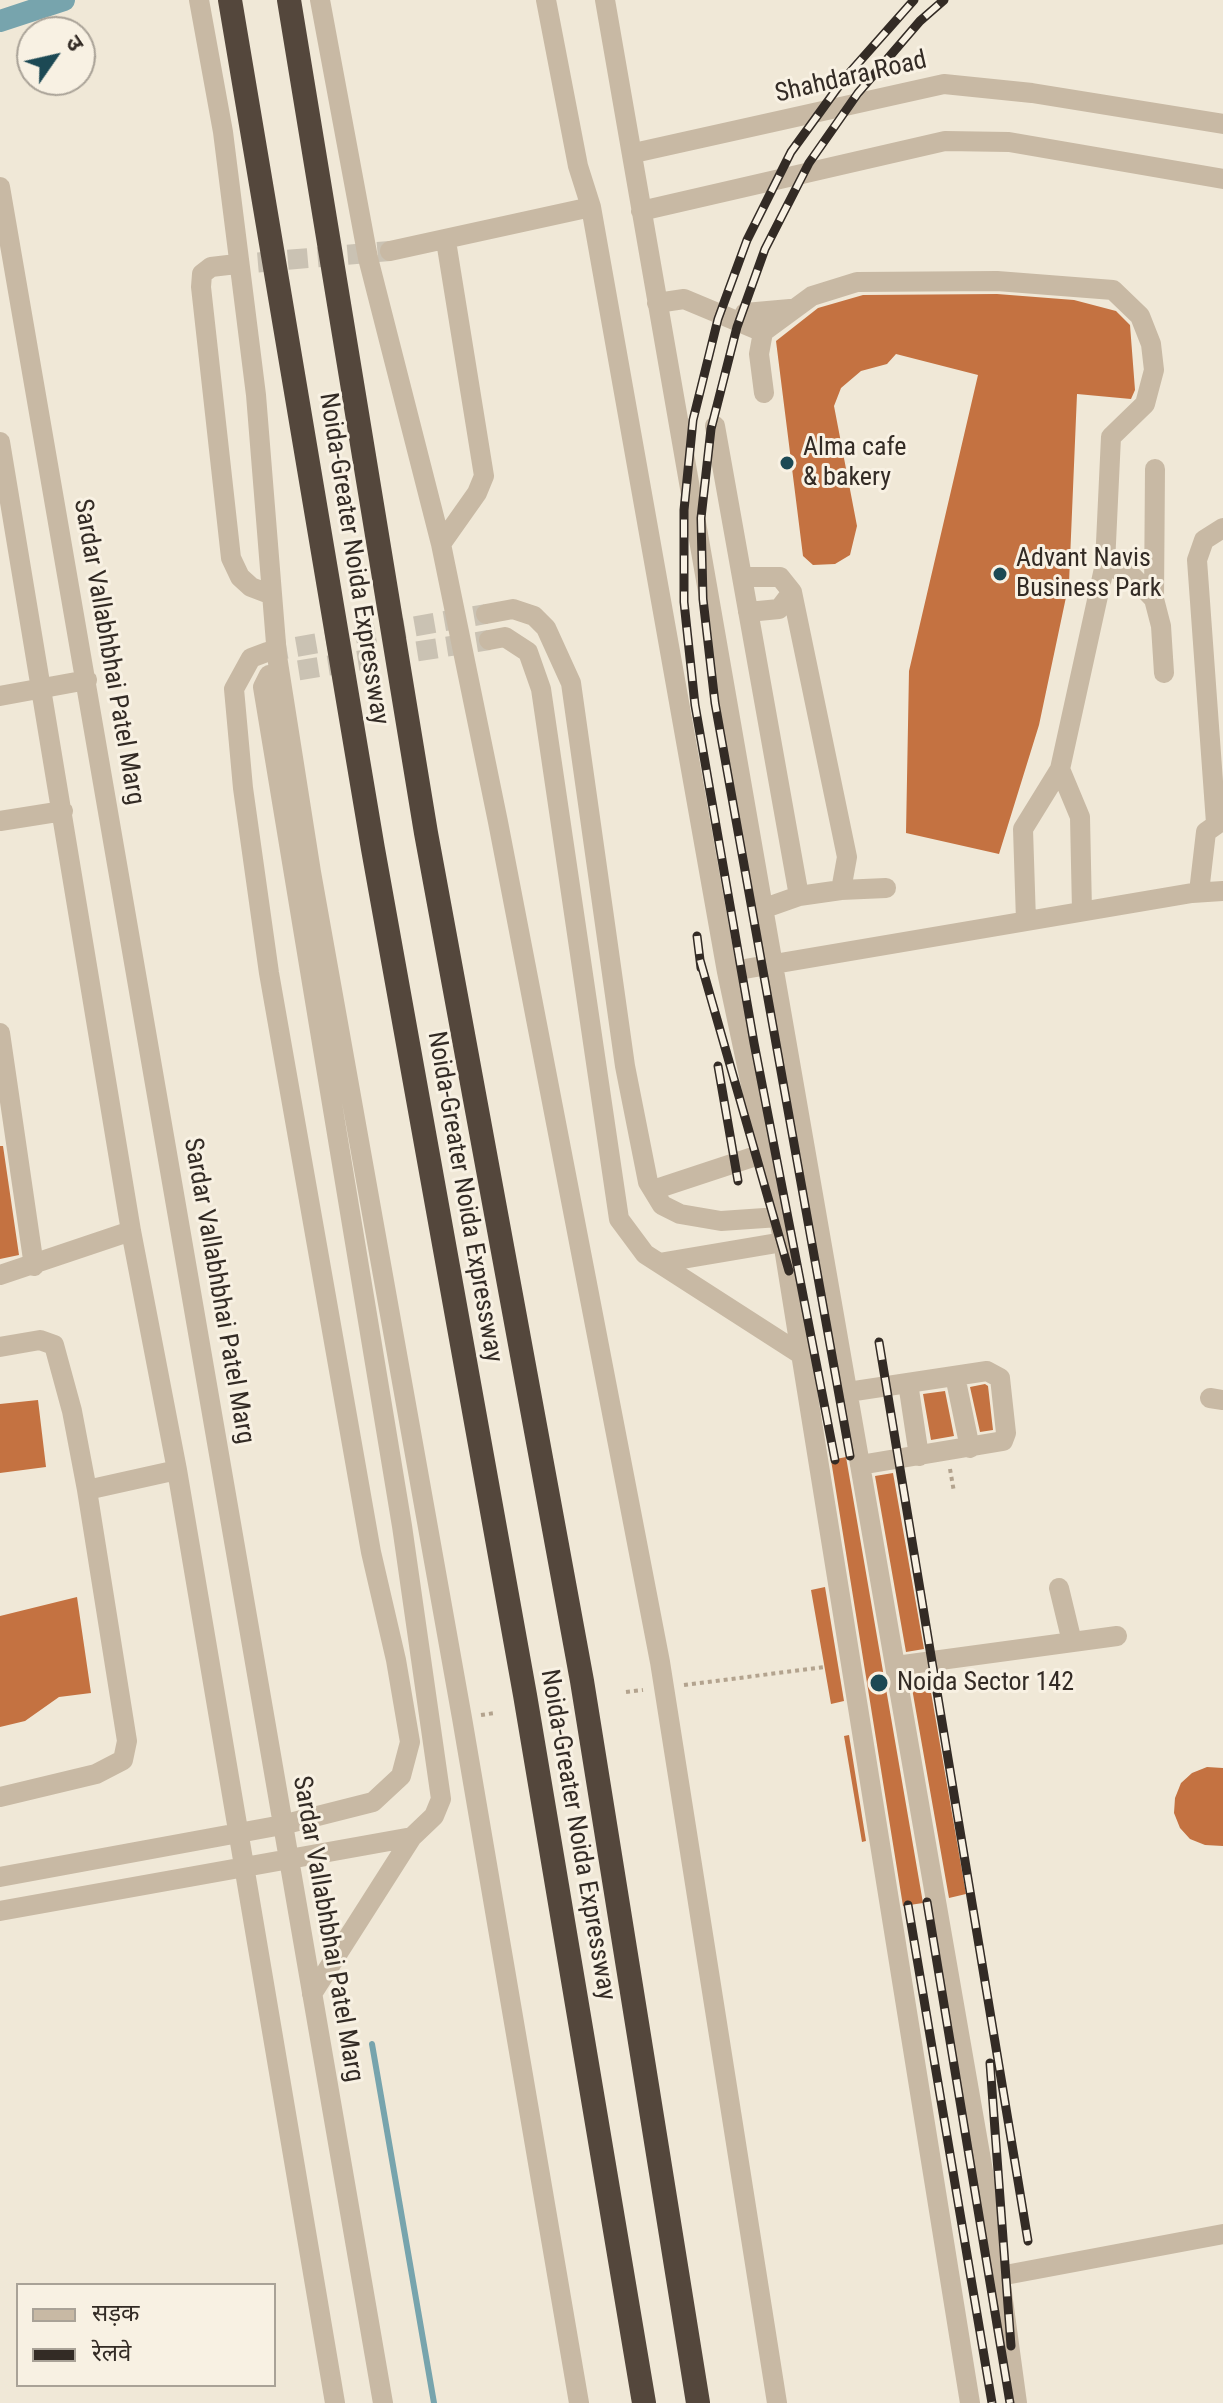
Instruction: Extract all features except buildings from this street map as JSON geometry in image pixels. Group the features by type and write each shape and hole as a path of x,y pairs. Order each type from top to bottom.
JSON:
{"highway":[{"name":"Noida-Greater Noida Expressway","path":"230,0 373,849 525,1695 644,2403"},
{"name":"Noida-Greater Noida Expressway","path":"289,0 426,833 582,1681 698,2403"}],"street":[{"path":"199,0 223,132 256,395 277,656 311,872 462,1718 579,2403"},
{"path":"320,0 368,258 441,544 498,822 664,1687 777,2403"},
{"path":"605,0 896,1666 1000,2276 1017,2403"},
{"path":"546,2 578,166 591,207 727,972 779,1217 970,2403"},
{"name":"Shahdara Road","path":"634,153 944,84 1032,93 1223,124"},
{"path":"641,211 945,141 1009,142 1223,179"},
{"name":"Sardar Vallabhbhai Patel Marg","path":"0,187 383,2403"},
{"path":"390,251 591,207"},
{"path":"441,544 477,493 484,476 446,241"},
{"path":"228,265 211,267 202,274 201,287 231,558 240,577 251,587 272,595"},
{"path":"764,393 759,354 763,332 790,309 812,296 857,282 997,281 1113,290 1140,316 1151,344 1154,370 1145,404 1111,437 1105,564 1060,769 1023,829 1026,921"},
{"path":"657,303 684,299 763,332"},
{"path":"745,313 790,309"},
{"path":"715,426 799,896"},
{"path":"0,442 131,1231 177,1470 335,2403"},
{"path":"1155,469 1154,599 1161,626 1164,673"},
{"path":"1199,892 1206,832 1219,821 1197,560 1204,540 1223,528"},
{"path":"1105,564 1133,577 1154,599"},
{"path":"742,577 780,577 792,592 847,857 841,890"},
{"path":"748,612 779,609 792,592"},
{"path":"486,614 513,609 534,616 546,628 571,683 625,1066 648,1182 662,1205 680,1214 721,1221 779,1217"},
{"path":"489,640 505,637 528,652 541,689 619,1219 645,1254 802,1355"},
{"path":"0,1877 282,1825 373,1802 401,1776 410,1742 396,1660 371,1552 269,973 243,788 234,689 251,658 267,652"},
{"path":"269,675 263,687 402,1526 441,1799 434,1816 412,1837 312,1994"},
{"path":"0,696 87,680"},
{"path":"1060,769 1080,817 1082,911"},
{"path":"0,821 63,811"},
{"path":"765,908 799,896 886,888"},
{"path":"727,972 1082,911 1223,891"},
{"path":"0,1033 34,1266"},
{"path":"653,1190 765,1153"},
{"path":"0,1275 131,1231"},
{"path":"659,1263 783,1242"},
{"path":"0,1347 40,1340 54,1345 72,1411 87,1490 125,1729 123,1760 96,1774 0,1797"},
{"path":"848,1392 987,1371 1000,1378 1005,1437 999,1443 860,1465"},
{"path":"955,1376 970,1448"},
{"path":"908,1383 919,1456"},
{"path":"87,1490 177,1470"},
{"path":"1059,1588 1072,1642"},
{"path":"896,1666 1117,1636"},
{"path":"0,1911 412,1837"},
{"path":"1000,2276 1223,2234"}],"path":[{"path":"626,1692 825,1667"}],"waterway":[{"path":"35,0 37,11"},
{"path":"0,21 64,0"},
{"path":"372,2044 434,2403"}],"tunnel":[{"path":"228,265 390,251"},
{"path":"267,652 486,614"},
{"path":"269,675 489,640"}],"railway":[{"path":"835,1460 754,1043 695,705 684,602 684,510 693,420 718,319 747,240 791,152 844,79 914,0"},
{"path":"850,1456 715,703 703,599 701,518 711,429 737,327 765,249 809,163 858,93 920,21 944,0"},
{"path":"697,936 701,968"},
{"path":"700,960 789,1271"},
{"path":"718,1066 738,1181"},
{"path":"879,1342 1028,2241"},
{"path":"927,1902 1010,2403"},
{"path":"908,1905 992,2403"},
{"path":"990,2063 1011,2346"}],"place":[{"name":"Alma cafe & bakery","path":"787,463"},
{"name":"Advant Navis Business Park","path":"1000,574"},
{"name":"Noida Sector 142","path":"879,1683"}]}
